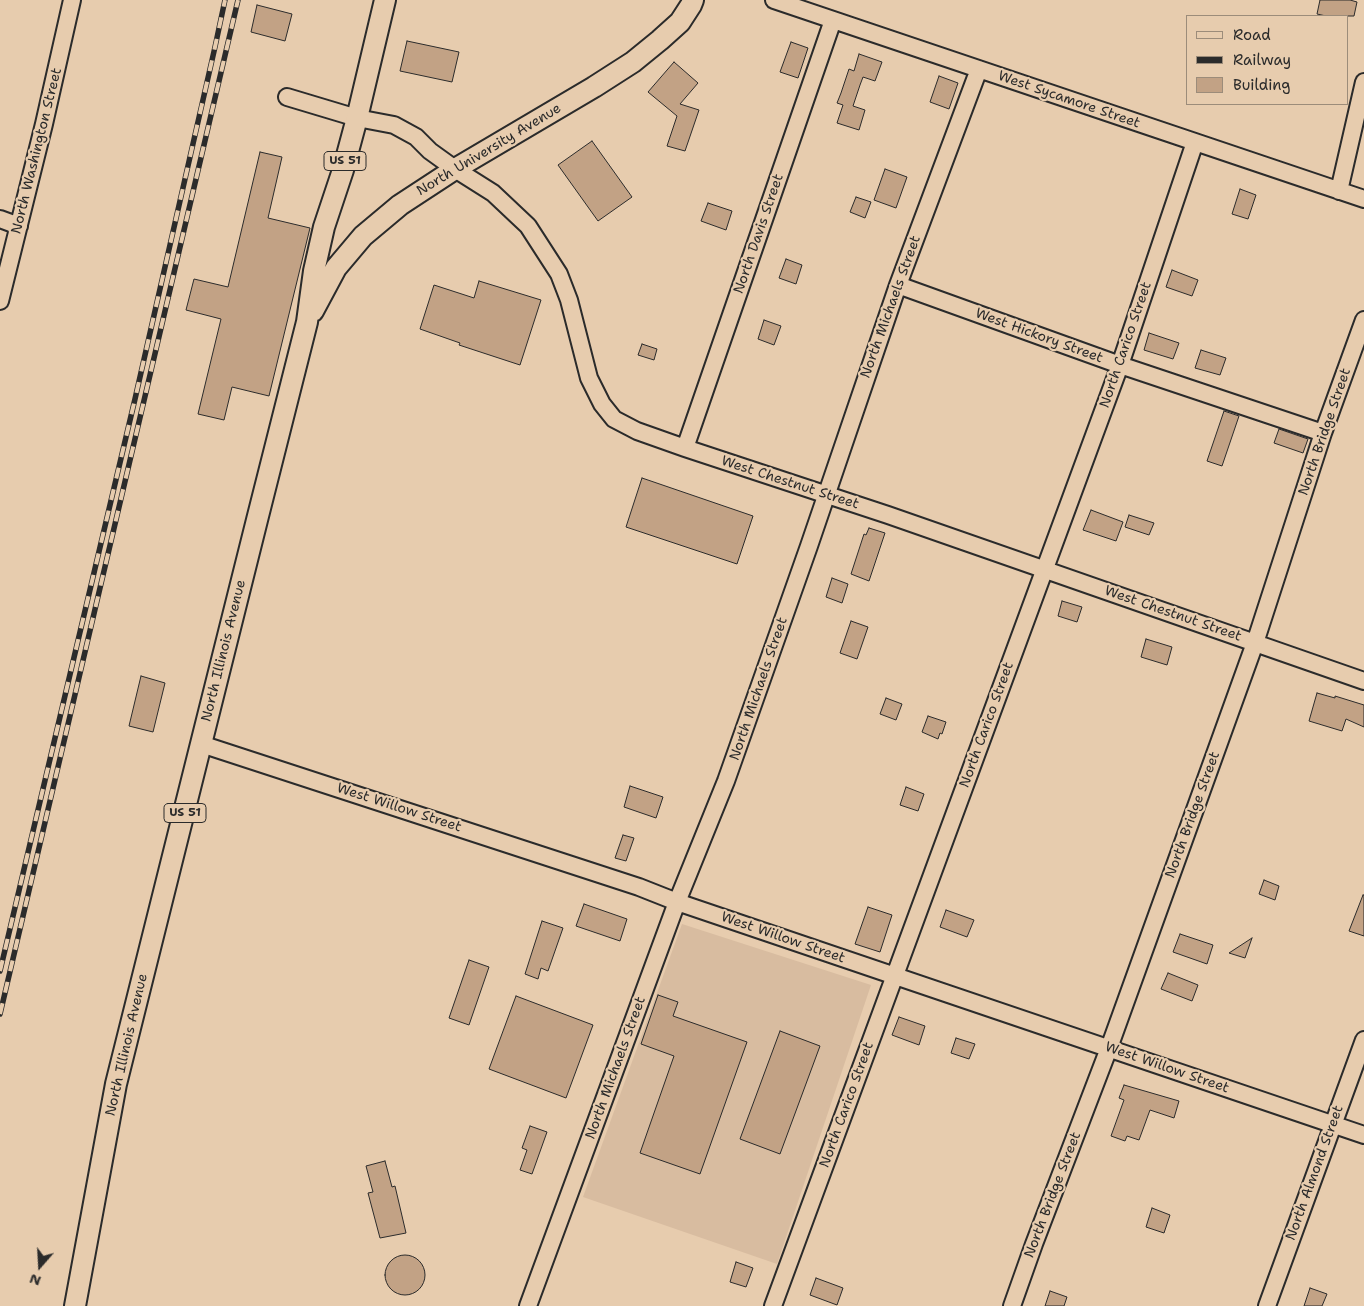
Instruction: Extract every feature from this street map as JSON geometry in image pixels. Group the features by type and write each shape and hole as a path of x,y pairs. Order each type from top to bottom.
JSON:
{"main road":[{"name":"North Illinois Avenue","path":"75,1306 116,1084 307,322 314,271 324,227 343,170 357,118 385,0"},
{"name":"North University Avenue","path":"307,322 336,268 364,236 400,205 455,169 633,62 680,22 693,0"}],"street":[{"name":"North Washington Street","path":"0,301 44,124 72,0"},
{"name":"West Sycamore Street","path":"774,0 1364,199"},
{"name":"North Davis Street","path":"685,448 833,20"},
{"name":"North Michaels Street","path":"528,1306 677,902 726,781 898,285 979,69"},
{"path":"1339,191 1364,82"},
{"name":"West Chestnut Street","path":"287,97 357,118 394,125 416,137 430,151 493,194 528,226 559,274 569,300 589,378 602,404 614,419 637,431 685,448 1364,680"},
{"name":"North Carico Street","path":"773,1306 1120,365 1195,142"},
{"path":"0,219 18,226"},
{"name":"West Hickory Street","path":"898,285 1120,365 1324,434"},
{"name":"North Bridge Street","path":"1012,1306 1109,1048 1255,643 1364,320"},
{"name":"West Willow Street","path":"201,744 639,888 1364,1135"},
{"name":"North Almond Street","path":"1267,1306 1364,1040"}],"shaded area":[{"path":"682,924 871,985 777,1264 583,1197"}],"building":[{"path":"1320,0 1350,0 1357,2 1354,16 1317,14"},
{"path":"257,5 292,14 285,41 251,32"},
{"path":"407,41 459,52 452,82 400,71"},
{"path":"791,42 808,48 798,78 780,72"},
{"path":"859,54 882,62 875,81 863,77 860,85 853,106 865,110 859,130 837,123 843,105 837,103 849,69 854,71"},
{"path":"674,62 698,83 680,104 699,110 685,151 667,146 677,116 648,92"},
{"path":"939,76 958,83 949,109 930,102"},
{"path":"592,141 632,197 598,221 558,165"},
{"path":"260,152 282,157 268,218 310,228 269,396 232,387 224,420 198,414 221,319 186,310 194,279 228,287"},
{"path":"885,169 907,177 896,208 874,200"},
{"path":"1240,189 1256,195 1248,219 1232,214"},
{"path":"856,197 871,202 865,218 850,212"},
{"path":"708,203 732,211 726,230 701,221"},
{"path":"786,259 802,265 796,284 779,278"},
{"path":"1172,270 1198,280 1192,296 1166,287"},
{"path":"479,281 541,300 520,365 459,345 460,343 420,329 434,285 474,298"},
{"path":"764,320 781,326 774,345 758,339"},
{"path":"1149,333 1179,343 1173,359 1144,350"},
{"path":"642,344 657,349 654,360 638,355"},
{"path":"1201,350 1226,358 1220,375 1195,368"},
{"path":"1224,411 1239,416 1222,466 1207,461"},
{"path":"1279,429 1308,439 1303,453 1274,443"},
{"path":"642,478 753,516 737,564 626,527"},
{"path":"1091,510 1123,522 1116,541 1083,530"},
{"path":"1129,515 1154,523 1149,535 1125,527"},
{"path":"869,528 885,533 869,581 851,574 864,534 866,535"},
{"path":"832,578 848,584 842,603 826,597"},
{"path":"1062,601 1082,607 1077,622 1058,616"},
{"path":"851,621 868,627 857,659 840,653"},
{"path":"1146,639 1172,647 1167,665 1141,657"},
{"path":"141,676 165,683 153,732 129,726"},
{"path":"1317,693 1335,698 1335,696 1364,705 1364,727 1346,719 1342,731 1309,721"},
{"path":"886,698 902,704 896,720 880,714"},
{"path":"928,716 946,722 938,739 922,732"},
{"path":"630,786 663,797 656,818 624,807"},
{"path":"906,787 924,794 918,811 900,805"},
{"path":"623,835 634,838 626,861 615,858"},
{"path":"1264,880 1279,886 1275,900 1259,894"},
{"path":"1364,895 1364,936 1349,931"},
{"path":"584,904 627,919 620,941 576,926"},
{"path":"868,907 892,915 880,952 855,944"},
{"path":"946,910 974,920 967,937 940,927"},
{"path":"542,921 563,928 548,971 541,968 538,979 525,974"},
{"path":"1180,934 1213,945 1207,964 1173,952"},
{"path":"1252,938 1245,958 1229,953"},
{"path":"469,960 489,967 469,1025 449,1018"},
{"path":"1168,973 1198,985 1192,1001 1161,989"},
{"path":"658,995 678,1002 673,1016 747,1042 700,1174 640,1153 674,1056 641,1044"},
{"path":"516,996 593,1025 566,1098 489,1069"},
{"path":"899,1017 925,1026 919,1045 892,1035"},
{"path":"780,1031 820,1046 780,1154 740,1139"},
{"path":"956,1038 975,1044 969,1059 951,1053"},
{"path":"1124,1085 1179,1101 1174,1118 1150,1110 1139,1140 1127,1136 1125,1141 1111,1136 1124,1100 1119,1098"},
{"path":"530,1126 547,1132 532,1174 520,1170 527,1150 522,1148"},
{"path":"385,1161 392,1187 395,1186 406,1233 380,1238 368,1193 373,1192 366,1166"},
{"path":"1152,1208 1170,1215 1164,1233 1146,1227"},
{"path":"405,1255 419,1261 425,1275 419,1289 405,1295 391,1289 385,1275 391,1261"},
{"path":"736,1262 753,1268 746,1287 730,1282"},
{"path":"816,1278 843,1288 837,1305 810,1295"},
{"path":"1310,1288 1327,1294 1322,1306 1304,1306"},
{"path":"1050,1291 1067,1297 1064,1306 1045,1306"}],"railway":[{"path":"0,971 135,399 225,0"},
{"path":"0,1014 238,0"}]}
